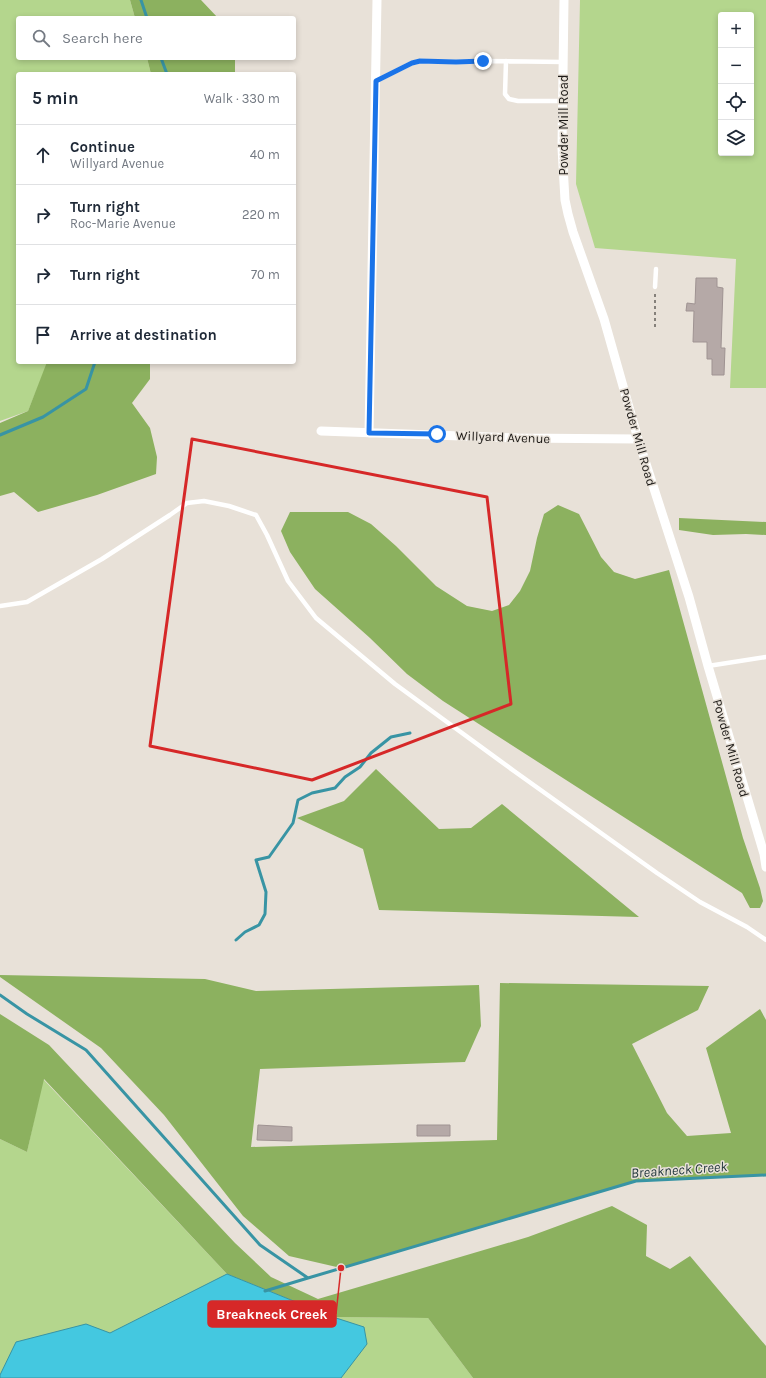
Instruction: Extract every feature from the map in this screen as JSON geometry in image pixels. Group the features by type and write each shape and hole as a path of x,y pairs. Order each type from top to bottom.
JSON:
{"street":[{"path":"369,433 377,0"},
{"name":"Powder Mill Road","path":"564,0 562,148 563,186 568,214 604,319 638,439 689,597 764,854 766,867"},
{"name":"Willyard Avenue","path":"321,431 518,438 638,439"}],"lane":[{"path":"376,81 412,63 420,61 563,62"},
{"path":"506,61 505,94 509,99 518,101 562,101"},
{"path":"655,286 656,269"},
{"path":"0,606 27,602 102,559 187,503 204,501 229,506 256,515 288,581 316,618 395,684 657,873 700,902 747,927 766,940"},
{"path":"708,666 766,657"}],"path":[{"path":"655,286 655,327"}],"highlighted area":[{"path":"192,439 487,497 511,704 312,780 150,746"}],"green space":[{"path":"0,0 130,0 134,16 16,16 16,60 148,60 150,72 16,72 16,364 47,364 28,411 0,421"},
{"path":"130,0 201,0 216,16 134,16"},
{"path":"580,0 766,0 766,388 730,388 736,259 595,248 576,184"},
{"path":"148,60 235,60 235,72 150,72"},
{"path":"46,364 150,364 150,379 132,403 150,428 157,457 156,474 97,495 38,512 14,492 0,496 0,423 28,411"},
{"path":"558,505 579,514 601,557 614,572 635,579 669,570 743,838 760,888 763,901 760,908 750,908 742,893 443,701 407,674 370,638 315,589 290,552 281,531 290,512 348,512 371,524 396,546 436,586 467,606 492,611 509,605 520,591 530,571 544,514"},
{"path":"679,518 766,522 766,535 713,535 679,530"},
{"path":"376,769 439,829 471,828 502,804 639,917 379,910 363,849 297,818 344,801"},
{"path":"0,975 205,979 256,991 479,985 481,1026 465,1062 260,1069 251,1147 497,1140 500,983 709,986 698,1010 632,1044 667,1113 687,1136 731,1133 706,1048 760,1009 766,1020 766,1175 636,1181 341,1268 289,1256 243,1216 164,1115 101,1048 0,977"},
{"path":"0,1014 49,1045 235,1243 271,1277 318,1299 528,1237 612,1206 647,1225 646,1256 670,1269 690,1256 766,1346 766,1378 473,1378 428,1318 333,1317 227,1274 44,1079 27,1152 0,1139"},
{"path":"43,1079 227,1274 333,1317 428,1318 473,1378 0,1378 0,1139 27,1152"}],"water":[{"path":"227,1274 333,1317 364,1327 367,1344 341,1378 0,1378 0,1375 16,1342 86,1324 110,1333"}],"building":[{"path":"696,278 717,278 717,287 723,288 721,348 725,348 724,375 712,375 712,359 707,359 707,342 693,342 694,311 686,311 687,303 695,304"},
{"path":"258,1125 292,1127 292,1141 257,1140"},
{"path":"417,1125 450,1125 450,1136 417,1136"}],"waterway":[{"name":"Breakneck Creek","path":"141,0 146,16"},
{"name":"Breakneck Creek","path":"162,60 166,72"},
{"name":"Breakneck Creek","path":"0,435 43,417 86,389 94,364"},
{"path":"236,940 245,932 259,925 265,914 266,892 256,860 269,857 293,823 298,800 312,793 335,788 345,777 360,767 371,753 391,737 410,733"},
{"name":"Breakneck Creek","path":"0,995 27,1014 86,1050 260,1245 308,1278 636,1181 766,1175"},
{"path":"265,1291 308,1278"}],"place":[{"name":"Breakneck Creek","path":"341,1268"}],"route":[{"path":"437,434 369,433 376,81 412,63 420,61 483,61"}]}
